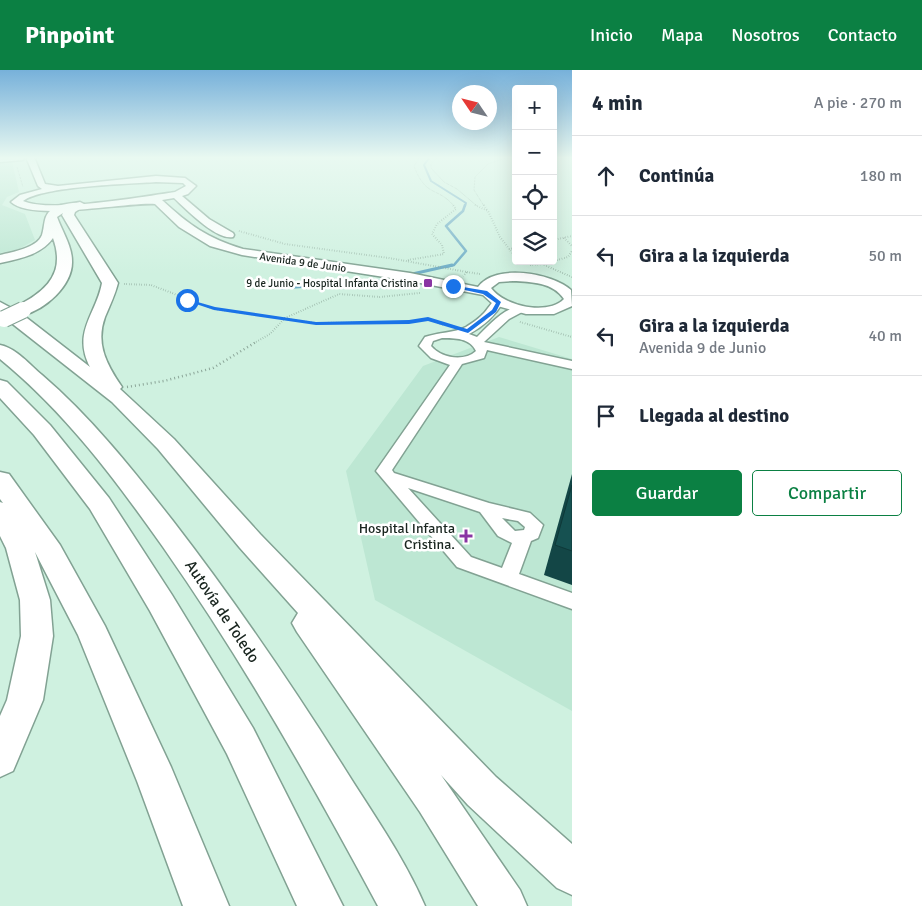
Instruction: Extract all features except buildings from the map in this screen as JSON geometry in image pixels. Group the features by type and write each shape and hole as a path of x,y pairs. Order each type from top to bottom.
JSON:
{"highway":[{"path":"48,215 73,206"},
{"path":"73,206 68,215 110,283 108,293 95,321 92,352 100,369 250,541 482,791 572,873"},
{"path":"0,259 27,251 41,244 48,237 48,215"},
{"path":"1,316 23,310 50,293 64,273 66,264 64,251 48,215"},
{"path":"1,316 25,324 88,376 121,393"},
{"name":"Autovía de Toledo","path":"0,350 66,409 99,445 136,490 209,589 279,694 402,906"},
{"path":"0,386 42,430 100,504 161,603 240,741 320,906"},
{"path":"0,480 50,552 94,635 157,781 206,906"},
{"path":"0,511 20,548 35,600 37,636 25,700 0,758"},
{"path":"250,541 434,798 504,906"}],"main road":[{"path":"21,196 16,202 24,207 48,215"},
{"path":"73,206 168,196"},
{"name":"Avenida 9 de Junio","path":"177,196 205,221 222,232 254,244 275,249 424,269 442,269 489,286"},
{"name":"Avenida 9 de Junio","path":"136,200 158,201 183,225 214,244 242,252 286,260 489,286"},
{"path":"513,277 539,279 561,287 568,292 571,298 569,303 555,309 520,308 498,302 489,286 513,277"}],"street":[{"path":"498,302 494,311 463,334 434,336 429,339 425,346 432,354 439,357 457,360 474,358 480,355 480,347 505,317 520,308"},
{"path":"463,334 480,347 572,368"},
{"path":"480,347 491,346 572,364"},
{"path":"457,360 456,365 384,470 464,562 572,601"},
{"path":"391,477 486,508 496,518 497,527 507,535 523,539 508,578"}],"path":[{"path":"404,261 444,254 442,245 432,234 437,224 456,209 450,201 441,196"},
{"path":"465,196 475,205 488,212"},
{"path":"478,196 500,237 512,253"},
{"path":"238,231 284,244 404,261 442,269"},
{"path":"557,239 572,236"},
{"path":"564,238 572,246"},
{"path":"557,260 568,257 572,251"},
{"path":"545,265 572,277"},
{"path":"110,283 151,286 164,289 199,305 316,323 409,322 428,319 463,334"},
{"path":"121,393 213,368 270,334 285,318 339,294 380,297 422,292"},
{"path":"505,317 572,337"}],"shaded area":[{"path":"0,196 9,196 2,205 25,214 35,240 19,249 0,253"},
{"name":"Hospital Infanta Cristina.","path":"499,337 572,359 572,711 375,600 346,471 423,366"}],"waterway":[{"path":"455,196 466,203 465,206"},
{"path":"446,267 454,265 466,251 446,226 463,211 465,205"},
{"path":"408,275 452,265"},
{"path":"281,288 381,281 397,277"}],"place":[{"name":"9 de Junio - Hospital Infanta Cristina","path":"428,283"},
{"name":"Hospital Infanta Cristina.","path":"466,536"}],"route":[{"path":"187,300 214,309 316,323 409,322 428,319 468,332 494,311 498,302 485,292 453,286"}]}
